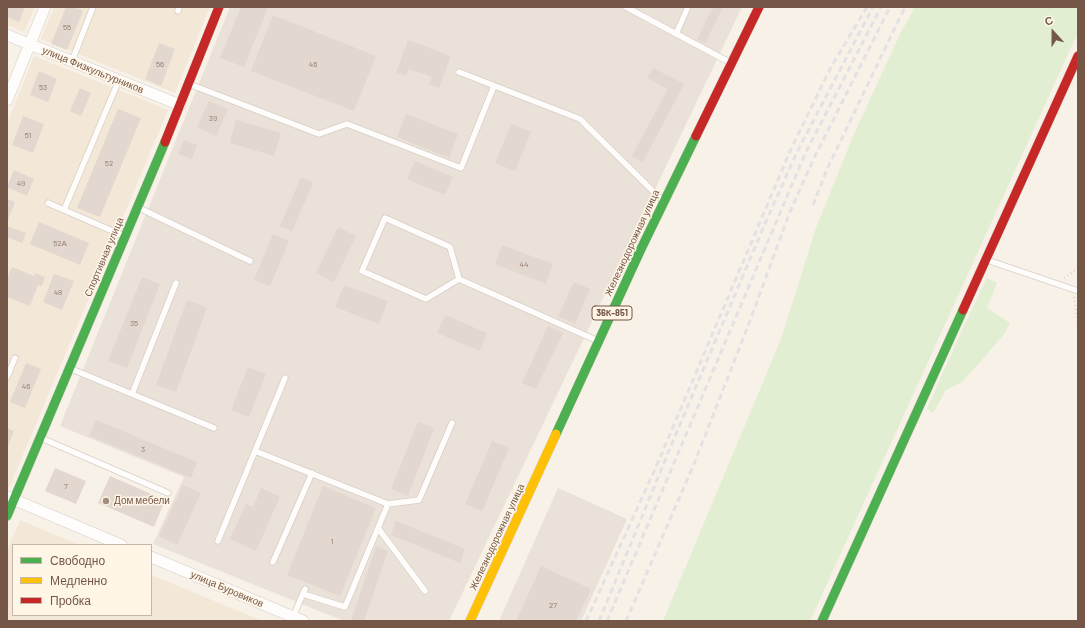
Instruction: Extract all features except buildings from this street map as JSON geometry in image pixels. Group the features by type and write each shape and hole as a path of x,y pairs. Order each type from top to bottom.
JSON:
{"street":[{"path":"7,100 44,7"},
{"name":"Спортивная улица","path":"7,516 10,498 40,438 180,105 219,7"},
{"name":"Железнодорожная улица","path":"470,621 641,249 759,7"},
{"name":"улица Физкультурников","path":"7,35 180,105"},
{"path":"822,621 1078,56"},
{"path":"10,498 120,544"},
{"name":"улица Буровиков","path":"152,557 296,620"}],"lane":[{"path":"72,61 93,7"},
{"path":"626,7 731,63"},
{"path":"676,34 688,7"},
{"path":"459,72 580,119 664,202"},
{"path":"64,210 118,80"},
{"path":"188,84 319,134 347,124 461,168 494,86"},
{"path":"48,203 124,236"},
{"path":"137,207 250,261"},
{"path":"385,218 450,247 459,279 426,299 362,271 385,218"},
{"path":"986,260 1076,290"},
{"path":"459,279 598,341"},
{"path":"132,394 176,283"},
{"path":"7,377 15,358"},
{"path":"69,368 214,428"},
{"path":"218,541 285,378"},
{"path":"255,451 388,504 419,500 452,423"},
{"path":"40,438 168,493"},
{"path":"273,562 312,473"},
{"path":"296,620 304,591 345,607 388,504"},
{"path":"378,528 425,591"}],"path":[{"path":"1055,284 1078,268"},
{"path":"1076,290 1078,325"}],"shaded area":[{"path":"7,7 35,7 24,32 7,25"},
{"path":"54,7 210,7 175,93 41,39"},
{"path":"230,7 742,7 449,621 344,621 153,544 184,477 60,426"},
{"path":"34,56 168,110 9,488 7,487 7,124"},
{"path":"558,488 627,519 581,621 499,621"},
{"path":"20,520 77,544 12,544 12,616 152,616 152,575 263,621 7,621 7,551"}],"green space":[{"path":"915,7 1078,7 1078,32 810,621 663,621 781,339 816,228 854,134 900,34"},
{"path":"987,278 997,283 987,308 1010,323 1004,334 962,382 946,390 933,413 927,409"}],"railway":[{"path":"586,621 656,467 791,149 831,67 867,7"},
{"path":"599,621 673,441 797,152 873,7"},
{"path":"607,621 805,154 881,7"},
{"path":"626,621 694,464 751,318 789,214 814,158 890,7"},
{"path":"813,205 828,167 905,7"}],"traffic: fast":[{"path":"556,434 641,249 696,136"},
{"path":"7,516 165,142"},
{"path":"822,621 963,310"}],"traffic: slow":[{"path":"470,621 556,434"}],"traffic: jam":[{"path":"165,142 219,7"},
{"path":"696,136 759,7"},
{"path":"963,310 1078,56"}],"place":[{"name":"Дом мебели","path":"106,501"}]}
